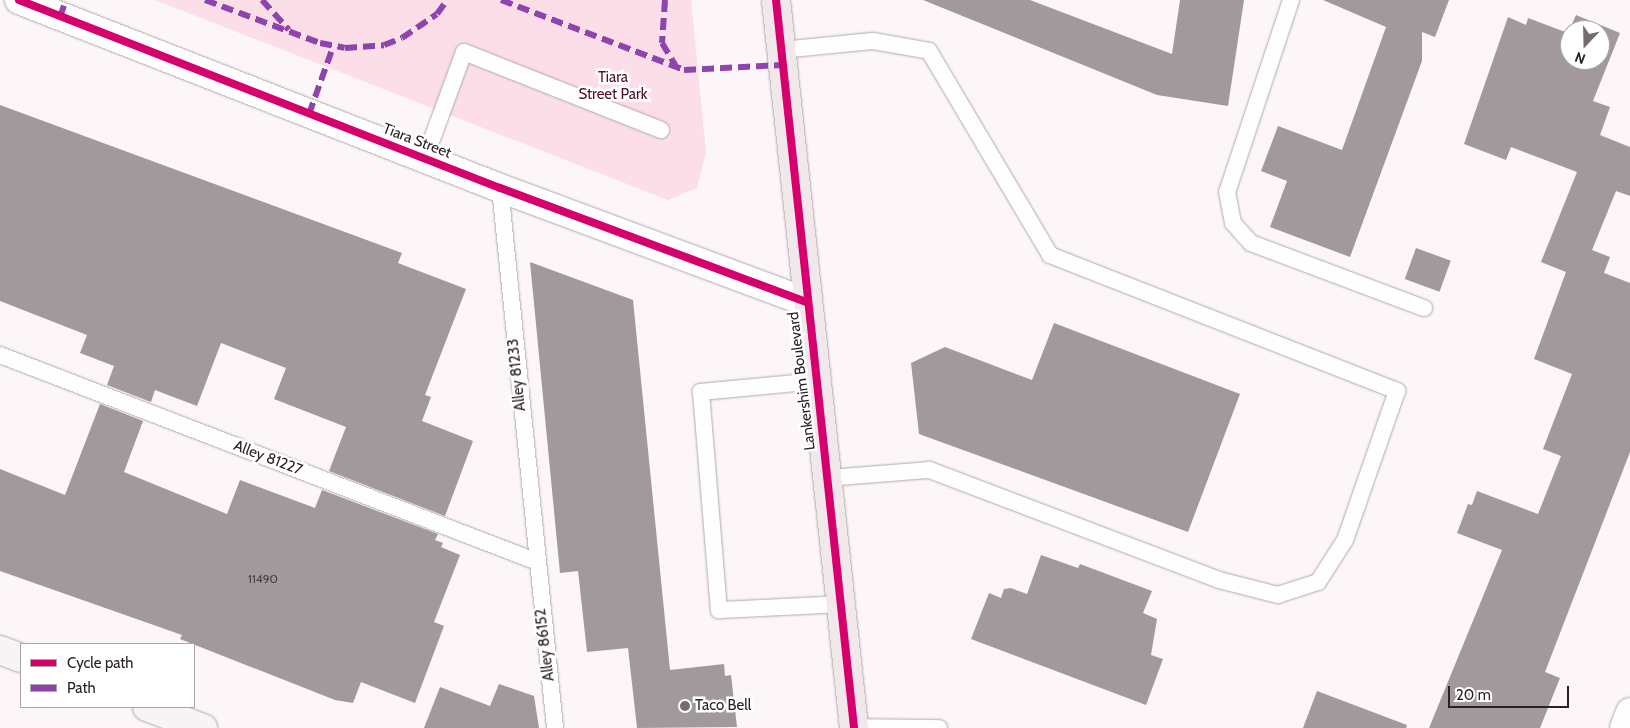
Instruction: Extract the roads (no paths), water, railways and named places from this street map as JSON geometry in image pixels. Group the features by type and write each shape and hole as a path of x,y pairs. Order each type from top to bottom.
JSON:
{"main road":[{"name":"Lankershim Boulevard","path":"776,0 854,727"},
{"path":"0,650 20,658"},
{"path":"151,708 203,728"}],"street":[{"name":"Tiara Street","path":"19,0 500,188 807,302"},
{"path":"1624,728 1630,712"}],"lane":[{"path":"1291,0 1227,192 1233,222 1251,243 1424,308"},
{"path":"781,50 873,41 930,51 1050,255 1397,391 1345,540 1318,582 1278,595 1219,580 929,470 827,478"},
{"path":"425,158 464,52 661,130"},
{"name":"Alley 81233","path":"500,188 535,561"},
{"name":"Alley 81227","path":"0,355 535,561"},
{"path":"817,381 701,392 719,610 841,604"},
{"name":"Alley 86152","path":"535,561 555,728"},
{"path":"854,727 939,728"}],"place":[{"name":"Taco Bell","path":"685,706"}],"park label":[{"name":"Tiara Street Park","path":"613,86"}]}
